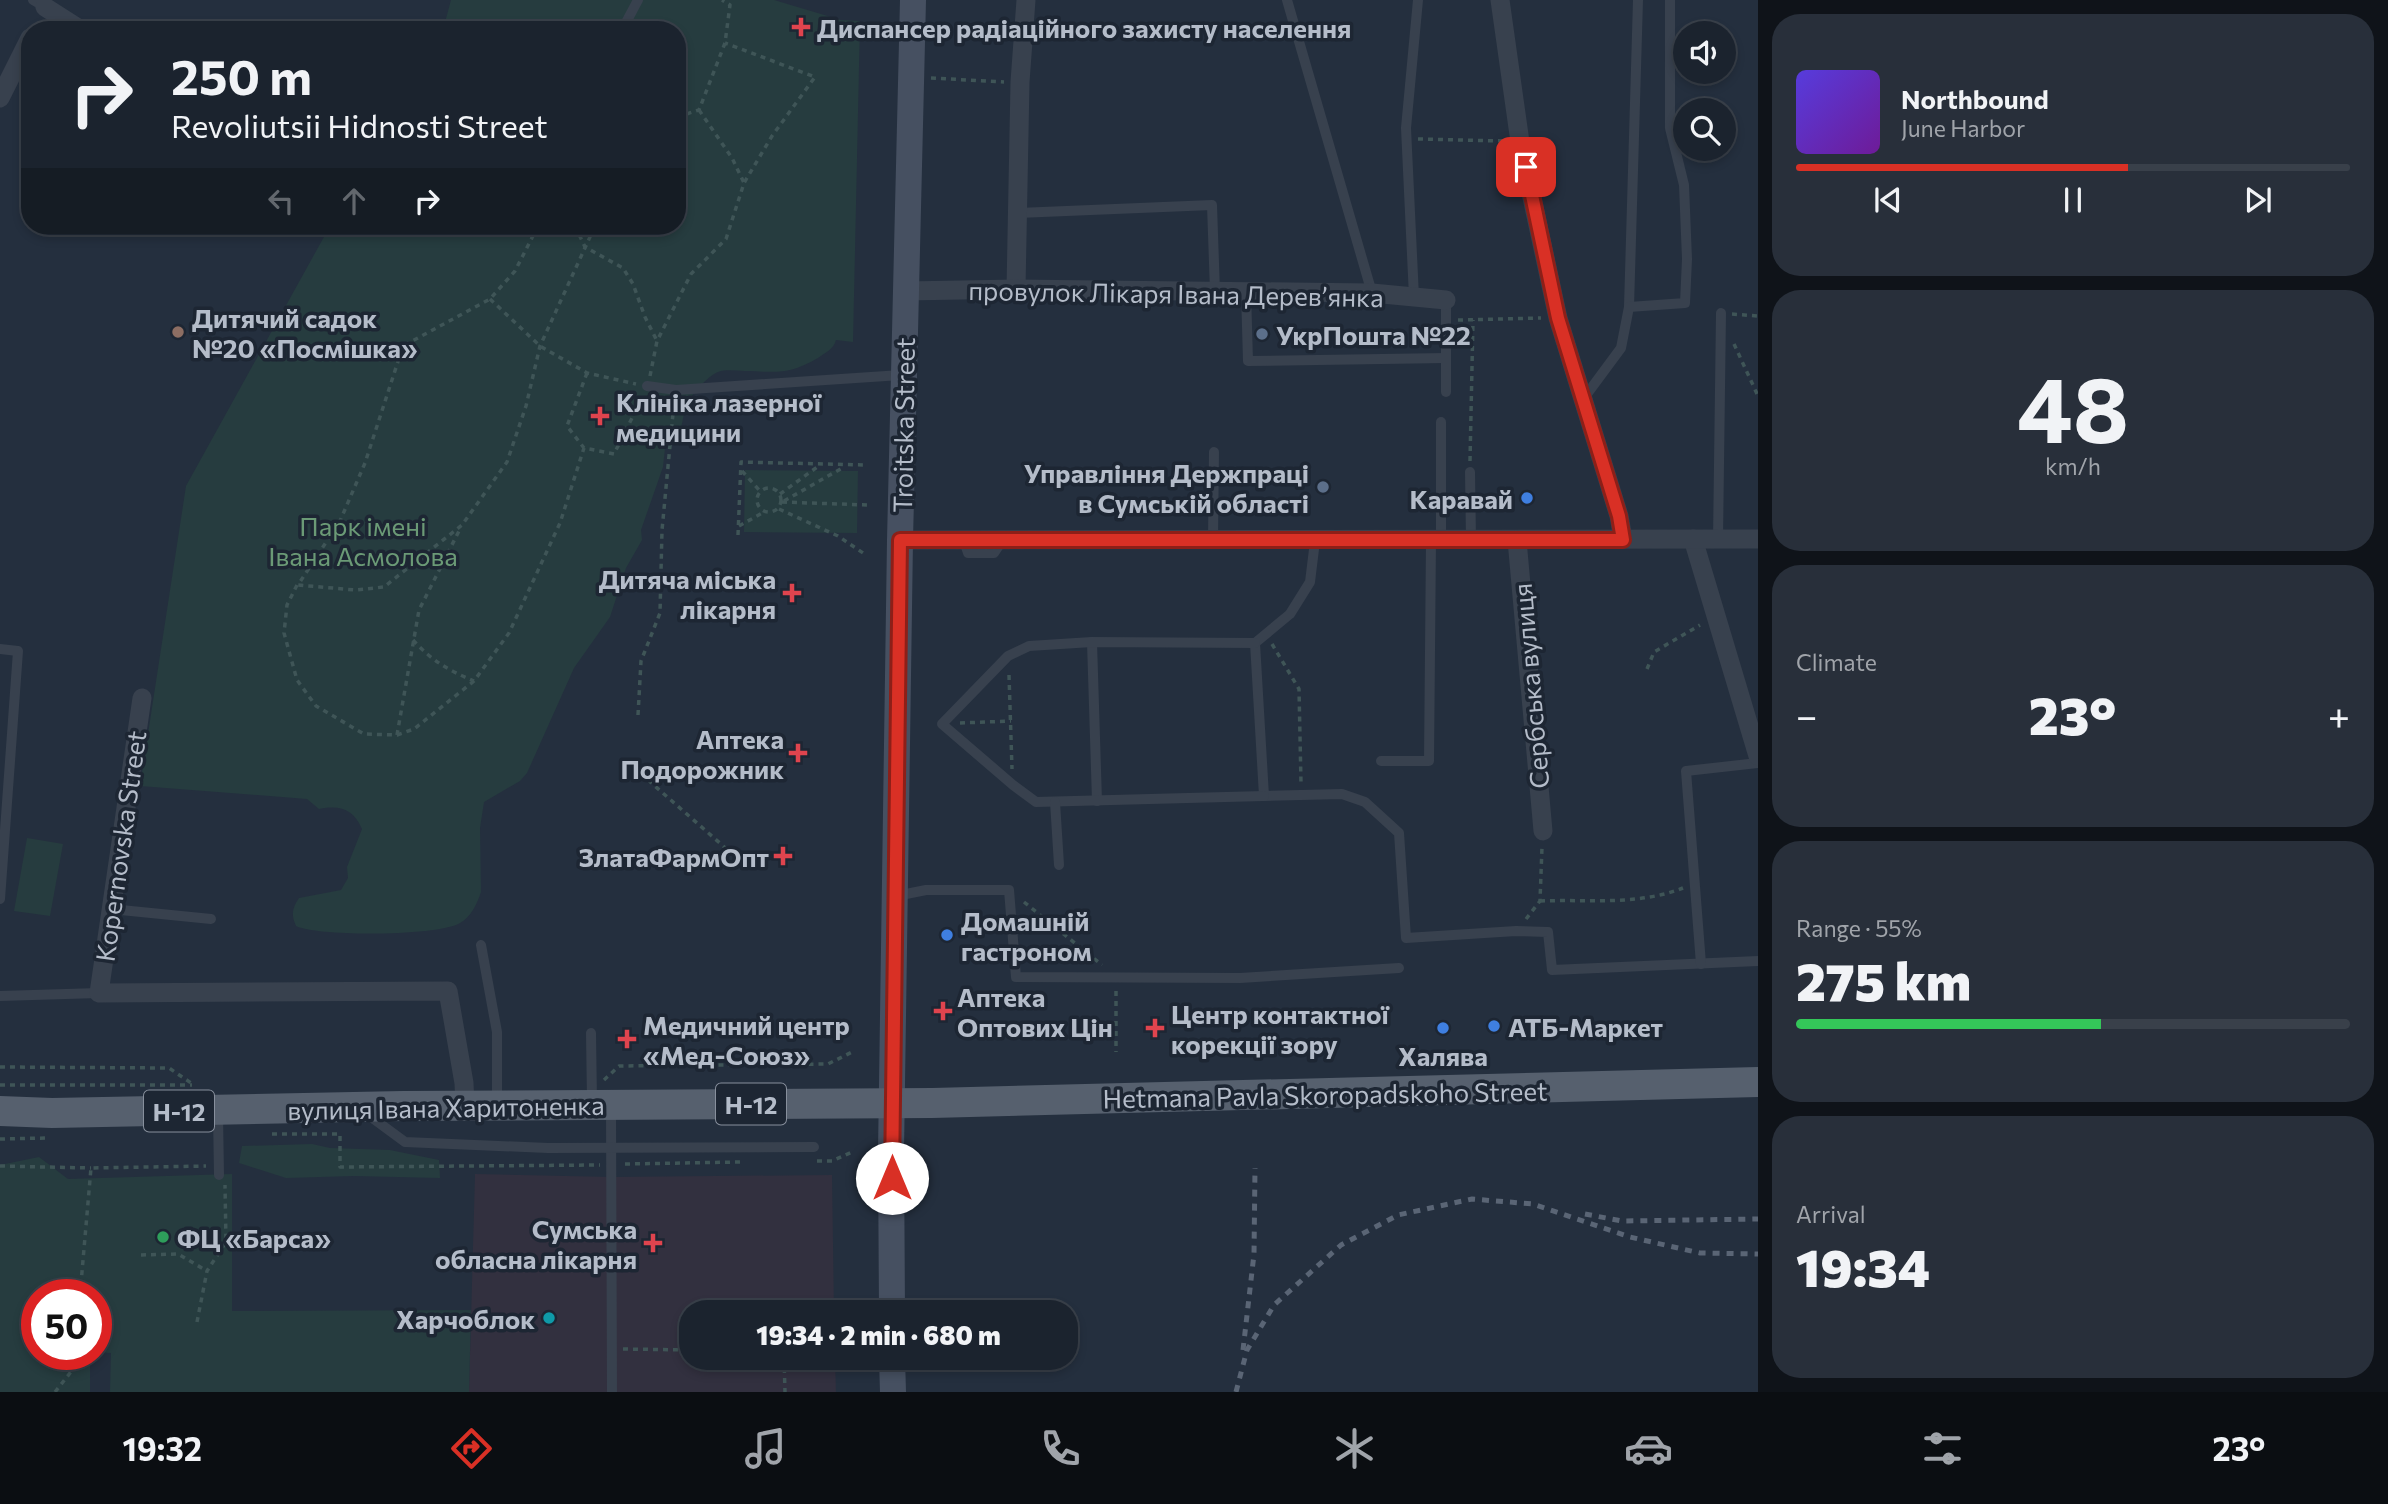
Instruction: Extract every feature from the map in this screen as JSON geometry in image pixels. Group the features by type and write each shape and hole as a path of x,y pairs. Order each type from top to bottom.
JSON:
{"main road":[{"name":"Troitska Street","path":"892,1300 900,540 913,0"},
{"name":"Hetmana Pavla Skoropadskoho Street","path":"892,1103 1758,1082"},
{"name":"вулиця Івана Харитоненка","path":"0,1111 52,1113 465,1106 598,1097 892,1103"},
{"path":"892,1370 893,1392"}],"street":[{"path":"1016,289 1020,82 1026,0"},
{"path":"1500,0 1520,142 1558,318 1619,516 1623,540"},
{"path":"37,21 42,2 68,21"},
{"path":"0,98 21,56"},
{"name":"провулок Лікаря Івана Деревʼянка","path":"906,290 1372,293 1446,300"},
{"path":"1693,539 1758,756"},
{"path":"900,540 1758,539"},
{"name":"Сербська вулиця","path":"1517,540 1543,831"},
{"name":"Kopernovska Street","path":"99,993 142,698"},
{"path":"99,993 448,991 464,1083 465,1106"}],"lane":[{"path":"627,21 638,0"},
{"path":"1287,0 1372,293"},
{"path":"1414,297 1407,139 1419,0"},
{"path":"1584,398 1621,348 1629,307 1638,0"},
{"path":"1629,307 1685,303 1687,259 1684,185 1670,128 1670,0"},
{"path":"1018,213 1212,205 1214,292"},
{"path":"1246,292 1248,361 1446,358"},
{"path":"1446,300 1446,392"},
{"path":"1718,540 1721,313"},
{"path":"647,386 676,390 904,375"},
{"path":"1381,761 1429,761 1441,422"},
{"path":"1213,541 1214,452"},
{"path":"1470,472 1471,540"},
{"path":"1315,541 1310,582 1290,614 1255,643 1092,642 1029,646 1008,656 942,724 1036,802 1342,794 1365,802 1399,833 1406,939 1516,931 1548,932 1552,970 1758,961"},
{"path":"1092,642 1097,801"},
{"path":"1255,643 1264,796"},
{"path":"0,649 18,651 0,899"},
{"path":"1701,964 1685,771 1758,763"},
{"path":"1055,802 1059,865"},
{"path":"895,896 926,890 1009,890 1016,977 1240,978 1399,968"},
{"path":"111,909 211,919"},
{"path":"481,945 497,1032 498,1105"},
{"path":"0,996 99,993"},
{"path":"590,1033 598,1097 612,1149 612,1392"},
{"path":"358,1107 405,1142 612,1149 814,1147"},
{"path":"218,1110 218,1170"}],"path":[{"path":"699,110 725,43 730,5 722,0"},
{"path":"587,373 566,426 584,448 614,454 647,386 657,341 691,274 726,239 744,183 772,136 815,77 725,43"},
{"path":"932,78 1020,82"},
{"path":"686,114 699,110"},
{"path":"699,110 732,158 744,183"},
{"path":"1407,139 1520,142"},
{"path":"533,235 515,271 490,299 403,346 365,463 340,521 287,605 284,633 297,680 316,706 364,734 397,735 414,729 474,681 509,633 560,523 584,448"},
{"path":"579,235 585,247 622,268 633,284 657,341"},
{"path":"397,735 419,610 462,525 508,462 526,406 540,346 590,235"},
{"path":"490,299 540,346 587,373 647,386"},
{"path":"1721,313 1758,316"},
{"path":"1446,320 1558,318"},
{"path":"1470,472 1473,320"},
{"path":"638,715 641,661 660,613 662,530 676,390"},
{"path":"738,535 741,462 866,465"},
{"path":"780,494 821,464"},
{"path":"739,526 764,512 772,513 779,509 782,502 847,465"},
{"path":"740,469 761,491"},
{"path":"764,512 758,506 757,498 761,491 774,489 780,494 782,502"},
{"path":"782,502 867,505"},
{"path":"779,509 838,536 866,555"},
{"path":"298,584 355,590 384,587 462,525"},
{"path":"1647,669 1654,652 1681,638 1715,614"},
{"path":"1266,634 1299,690 1301,796"},
{"path":"413,639 429,658 474,681"},
{"path":"1008,656 1013,785"},
{"path":"942,724 1011,721"},
{"path":"648,780 730,852"},
{"path":"1516,931 1540,901 1543,831"},
{"path":"1540,901 1596,902 1656,897 1695,884"},
{"path":"1009,890 1116,976 1116,1052"},
{"path":"598,1097 603,1081 619,1066 828,1064 852,1052"},
{"path":"0,1067 169,1068 194,1085 0,1085"},
{"path":"0,1166 218,1170 225,1181 226,1242 207,1271 197,1322"},
{"path":"81,1279 91,1168"},
{"path":"141,1255 178,1254 207,1271"},
{"path":"612,1349 679,1350"},
{"path":"55,1392 72,1370"},
{"path":"784,1370 785,1392"}],"shaded area":[{"name":"Сумська обласна лікарня","path":"475,1174 612,1177 832,1175 834,1300 679,1300 679,1370 835,1370 836,1392 469,1392"}],"green space":[{"name":"Парк імені Івана Асмолова","path":"451,0 774,0 841,20 860,21 853,342 836,340 831,349 818,358 790,370 718,372 704,382 691,398 678,434 665,448 663,467 641,530 642,540 626,568 610,617 574,668 527,773 520,781 484,802 480,828 481,892 467,917 448,927 405,933 309,930 296,926 294,908 299,898 341,890 348,878 347,867 362,829 355,817 340,808 319,809 307,799 140,786 186,486 325,235 686,235 686,21 445,21"},
{"path":"745,470 858,471 857,533 744,532"},
{"path":"27,838 63,844 50,916 14,911"},
{"path":"312,1144 330,1148 390,1150 439,1160 440,1178 286,1178 239,1163 242,1146"},
{"name":"ФЦ «Барса»","path":"39,1157 68,1179 232,1174 232,1311 471,1310 469,1392 110,1392 112,1279 21,1279 21,1370 90,1370 90,1392 0,1392 0,1165"}],"railway":[{"path":"1243,1350 1254,1254 1255,1168"},
{"path":"1236,1392 1247,1350 1274,1305 1341,1245 1398,1215 1472,1199 1533,1204 1630,1237 1700,1253 1758,1254"},
{"path":"1585,1214 1622,1221 1758,1219"}],"place":[{"name":"Диспансер радіаційного захисту населення","path":"801,27"},
{"name":"Дитячий садок №20 «Посмішка»","path":"178,332"},
{"name":"УкрПошта №22","path":"1262,334"},
{"name":"Клініка лазерної медицини","path":"600,416"},
{"name":"Управління Держпраці в Сумській області","path":"1323,487"},
{"name":"Каравай","path":"1527,498"},
{"name":"Дитяча міська лікарня","path":"792,593"},
{"name":"Аптека Подорожник","path":"798,753"},
{"name":"ЗлатаФармОпт","path":"783,856"},
{"name":"Домашній гастроном","path":"947,935"},
{"name":"Аптека Оптових Цін","path":"943,1011"},
{"name":"АТБ-Маркет","path":"1494,1026"},
{"name":"Центр контактної корекції зору","path":"1155,1028"},
{"name":"Халява","path":"1443,1028"},
{"name":"Медичний центр «Мед-Союз»","path":"627,1039"},
{"name":"ФЦ «Барса»","path":"163,1237"},
{"name":"Сумська обласна лікарня","path":"653,1243"},
{"name":"Харчоблок","path":"549,1318"}],"route":[{"path":"892,1178 900,540 1623,540 1619,516 1558,318 1526,167"}]}
